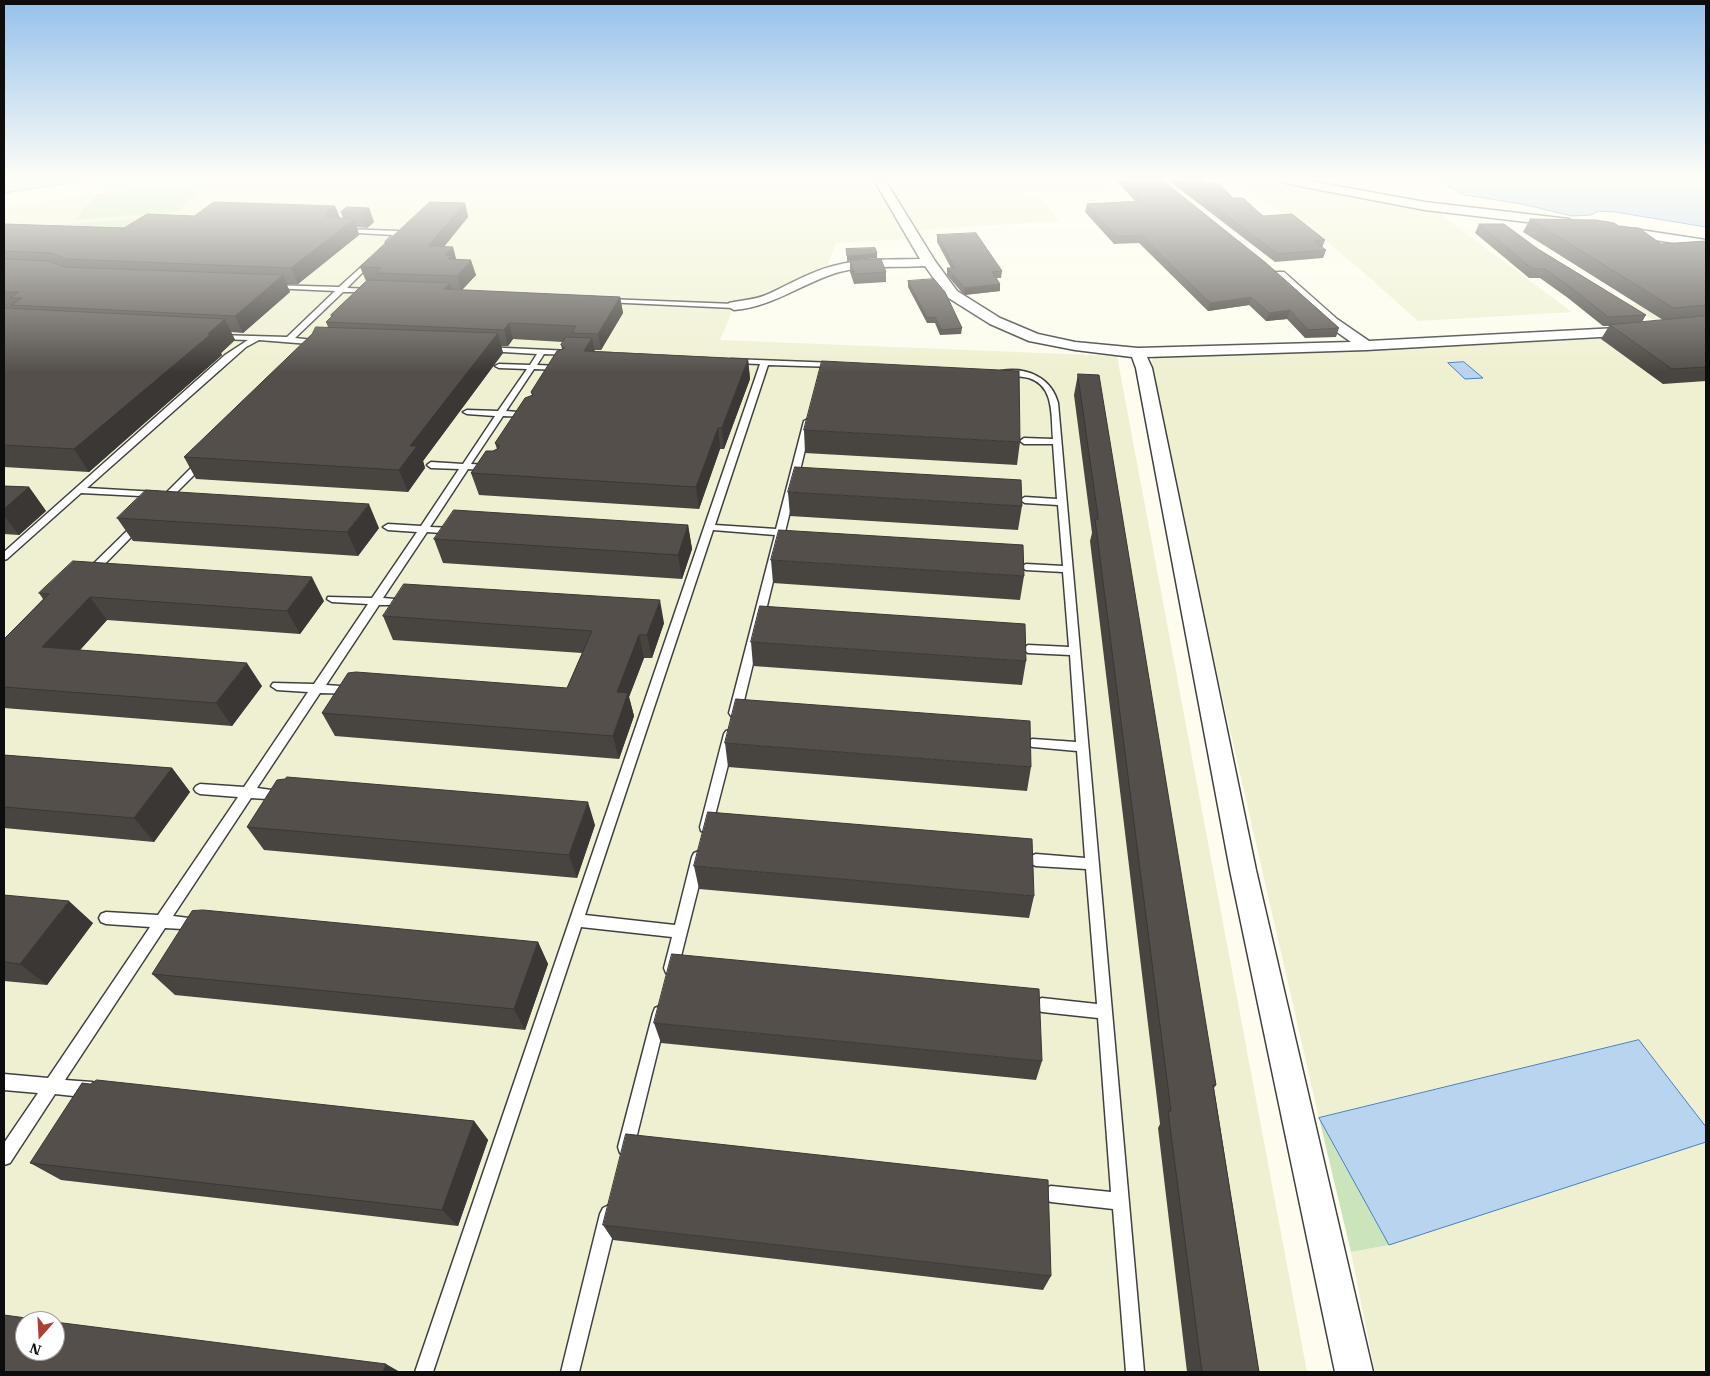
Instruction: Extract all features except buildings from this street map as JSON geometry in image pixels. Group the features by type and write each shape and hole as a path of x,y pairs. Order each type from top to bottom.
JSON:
{"street":[{"path":"918,244 952,294 995,321 1034,338 1075,346 1138,352 1366,346 1654,330"},
{"path":"734,306 750,306 826,272 843,267 929,262"},
{"path":"1270,267 1332,322 1366,346"},
{"path":"1138,352 1144,368 1243,870 1354,1372"}],"lane":[{"path":"289,339 343,289 377,254"},
{"path":"263,286 381,291"},
{"path":"595,300 734,306"},
{"path":"208,336 289,339 316,347 331,342"},
{"path":"4,557 228,357 243,345 257,339"},
{"path":"474,348 581,354"},
{"path":"4,1157 542,352"},
{"path":"726,360 765,362 820,369 841,365"},
{"path":"424,1372 765,362"},
{"path":"499,366 564,368"},
{"path":"994,372 1035,377 1045,383 1053,393 1135,1372"},
{"path":"668,980 810,411"},
{"path":"467,412 533,415"},
{"path":"1024,440 1058,442"},
{"path":"86,578 209,455"},
{"path":"431,465 500,468"},
{"path":"79,490 168,496"},
{"path":"1025,500 1062,502"},
{"path":"388,527 459,531"},
{"path":"709,527 780,532"},
{"path":"1026,567 1068,569"},
{"path":"332,599 416,603"},
{"path":"1028,649 1075,651"},
{"path":"277,686 362,692"},
{"path":"1033,743 1083,747"},
{"path":"200,789 296,797"},
{"path":"1036,860 1093,864"},
{"path":"106,918 209,925"},
{"path":"578,920 680,932"},
{"path":"622,1162 663,999"},
{"path":"1042,1005 1105,1012"},
{"path":"4,1082 106,1092"},
{"path":"1050,1194 1121,1201"},
{"path":"570,1372 613,1200"}],"green space":[{"path":"4,244 836,244 827,267 753,303 736,302 720,340 1117,356 1307,1372 4,1372"},
{"path":"1330,244 1481,244 1572,312 1418,321"},
{"path":"1706,302 1706,1127 1639,1040 1319,1118 1220,686 1150,362 1155,357 1456,344 1663,325 1627,304"},
{"path":"1319,1118 1389,1245 1351,1252"},
{"path":"1706,1142 1706,1372 1375,1372 1351,1252 1389,1245"}],"water":[{"path":"1464,362 1483,378 1465,379 1448,363"},
{"path":"1639,1040 1706,1127 1706,1142 1389,1245 1319,1118"}]}
